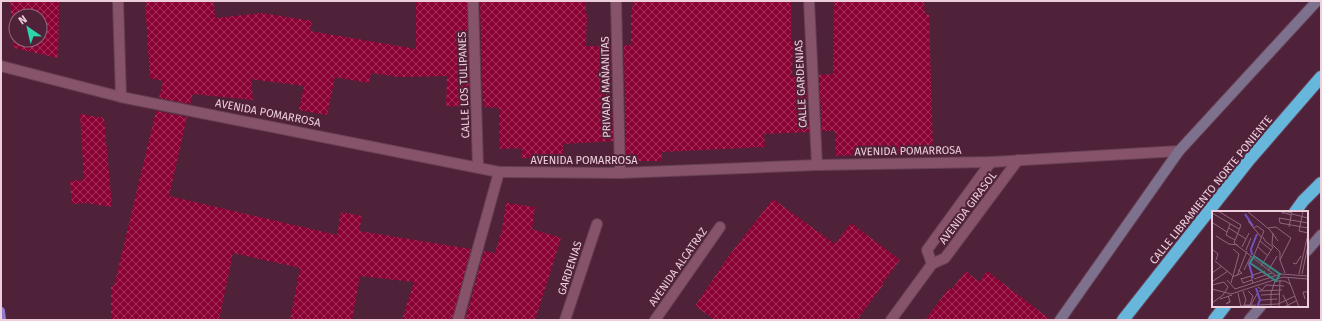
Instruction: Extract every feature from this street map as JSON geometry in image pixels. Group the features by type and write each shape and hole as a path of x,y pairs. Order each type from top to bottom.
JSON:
{"highway":[{"name":"CALLE LIBRAMIENTO NORTE PONIENTE","path":"1123,320 1249,160 1321,78"},
{"path":"1296,211 1303,201 1321,183"},
{"path":"1214,320 1224,307"}],"street":[{"path":"118,1 121,97"},
{"name":"CALLE LOS TULIPANES","path":"473,1 478,167"},
{"name":"PRIVADA MAÑANITAS","path":"616,1 620,173"},
{"name":"CALLE GARDENIAS","path":"809,1 817,165"},
{"path":"1060,320 1179,151 1316,1"},
{"name":"AVENIDA POMARROSA","path":"1,66 121,97 499,172 620,173 817,165 991,162 1179,151"},
{"name":"AVENIDA GIRASOL","path":"891,320 932,264 945,258 1018,160"},
{"name":"AVENIDA GIRASOL","path":"932,264 927,250 991,162"},
{"path":"458,320 499,172"},
{"name":"GARDENIAS","path":"565,320 597,224"},
{"name":"AVENIDA ALCATRAZ","path":"655,320 720,227"},
{"path":"1308,251 1321,235"},
{"path":"1249,320 1260,307"}],"building":[{"path":"10,1 59,1 58,58 14,48 48,48 48,8 11,8"},
{"path":"145,1 214,1 215,18 262,13 312,21 310,31 416,49 416,1 467,1 470,107 446,106 447,76 399,77 371,73 369,83 335,77 327,115 299,110 304,86 251,79 253,100 193,94 190,104 159,98 163,81 150,78"},
{"path":"480,1 586,1 586,46 611,46 613,141 563,144 563,159 522,158 522,148 500,149 499,108 483,107"},
{"path":"633,1 791,1 791,41 793,41 792,76 806,75 809,132 764,134 765,147 662,152 662,161 626,161 624,45 631,45 631,11"},
{"path":"834,1 924,1 925,14 929,14 933,152 836,156 835,131 822,131 819,75 833,74"},
{"path":"156,111 187,117 169,196 337,235 341,212 362,216 359,231 471,249 452,320 402,320 414,282 360,276 352,320 290,320 300,268 233,253 219,320 111,320 111,286 114,286"},
{"path":"80,114 104,118 112,207 86,203 72,204 70,181 84,180"},
{"path":"773,199 835,244 851,223 900,260 857,320 715,320 695,306 728,257"},
{"path":"506,203 535,207 532,229 561,238 535,320 465,320 484,251 495,253 502,230"},
{"path":"966,271 979,282 987,271 1051,320 925,320 949,288 951,290"}],"waterway":[{"path":"1,311 2,320"}]}
